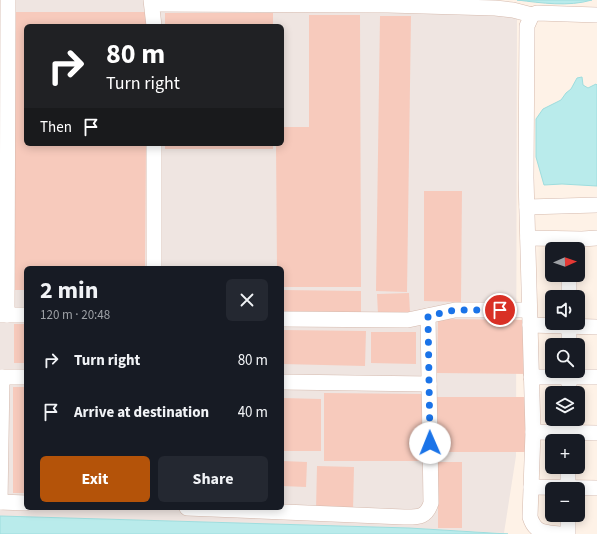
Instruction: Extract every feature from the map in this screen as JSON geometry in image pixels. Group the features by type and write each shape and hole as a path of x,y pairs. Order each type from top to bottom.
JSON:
{"street":[{"path":"8,0 3,315 24,315"},
{"path":"154,24 152,2 396,5 495,8 532,15 537,13 597,15"},
{"path":"532,15 527,26 525,139 533,432 530,517 532,524 536,529 542,532 559,534"},
{"path":"154,146 154,266"},
{"path":"527,207 597,205"},
{"path":"528,238 555,242"},
{"path":"578,242 597,238"},
{"path":"284,319 408,320 455,310 530,317 545,320"},
{"path":"235,510 417,517 423,515 428,510 431,503 428,316"},
{"path":"585,326 597,327"},
{"path":"531,377 545,376"},
{"path":"585,376 597,377"},
{"path":"24,378 1,377 0,502 24,503"},
{"path":"284,382 429,384"},
{"path":"533,432 568,431 597,433"},
{"path":"531,487 545,487"},
{"path":"585,488 597,488"},
{"path":"568,522 568,534"}],"shaded area":[{"path":"0,0 246,0 517,6 516,456 504,533 409,528 0,516"}],"water":[{"path":"517,0 592,0 564,4"},
{"path":"582,77 583,85 588,88 596,84 597,85 597,186 562,184 544,185 536,157 536,119 543,109 561,100 571,89 577,78"},
{"path":"0,516 409,528 508,534 0,534"}],"building":[{"path":"15,12 147,12 147,24 24,24 24,146 146,146 145,266 24,266 24,290 13,290"},
{"path":"165,13 273,13 273,24 165,24"},
{"path":"309,15 360,15 361,287 284,287 284,266 277,266 276,146 284,146 284,127 309,127"},
{"path":"380,16 411,16 407,292 376,291"},
{"path":"165,146 273,146 273,149 165,149"},
{"path":"424,191 462,191 461,302 424,301"},
{"path":"284,290 361,291 361,315 284,314"},
{"path":"409,293 410,313 378,314 377,294"},
{"path":"438,319 528,320 527,374 437,373"},
{"path":"14,324 24,324 24,363 14,363"},
{"path":"284,330 366,331 365,366 284,364"},
{"path":"371,332 416,332 416,364 371,363"},
{"path":"13,387 24,387 24,493 13,493"},
{"path":"324,393 422,394 422,461 324,461"},
{"path":"435,397 526,397 526,452 435,452"},
{"path":"284,398 321,399 321,451 284,451"},
{"path":"284,461 307,462 306,487 284,486"},
{"path":"438,462 462,462 462,528 438,528"},
{"path":"317,466 354,467 353,511 316,510"}],"route":[{"path":"430,443 428,316 455,310 500,310"}]}
